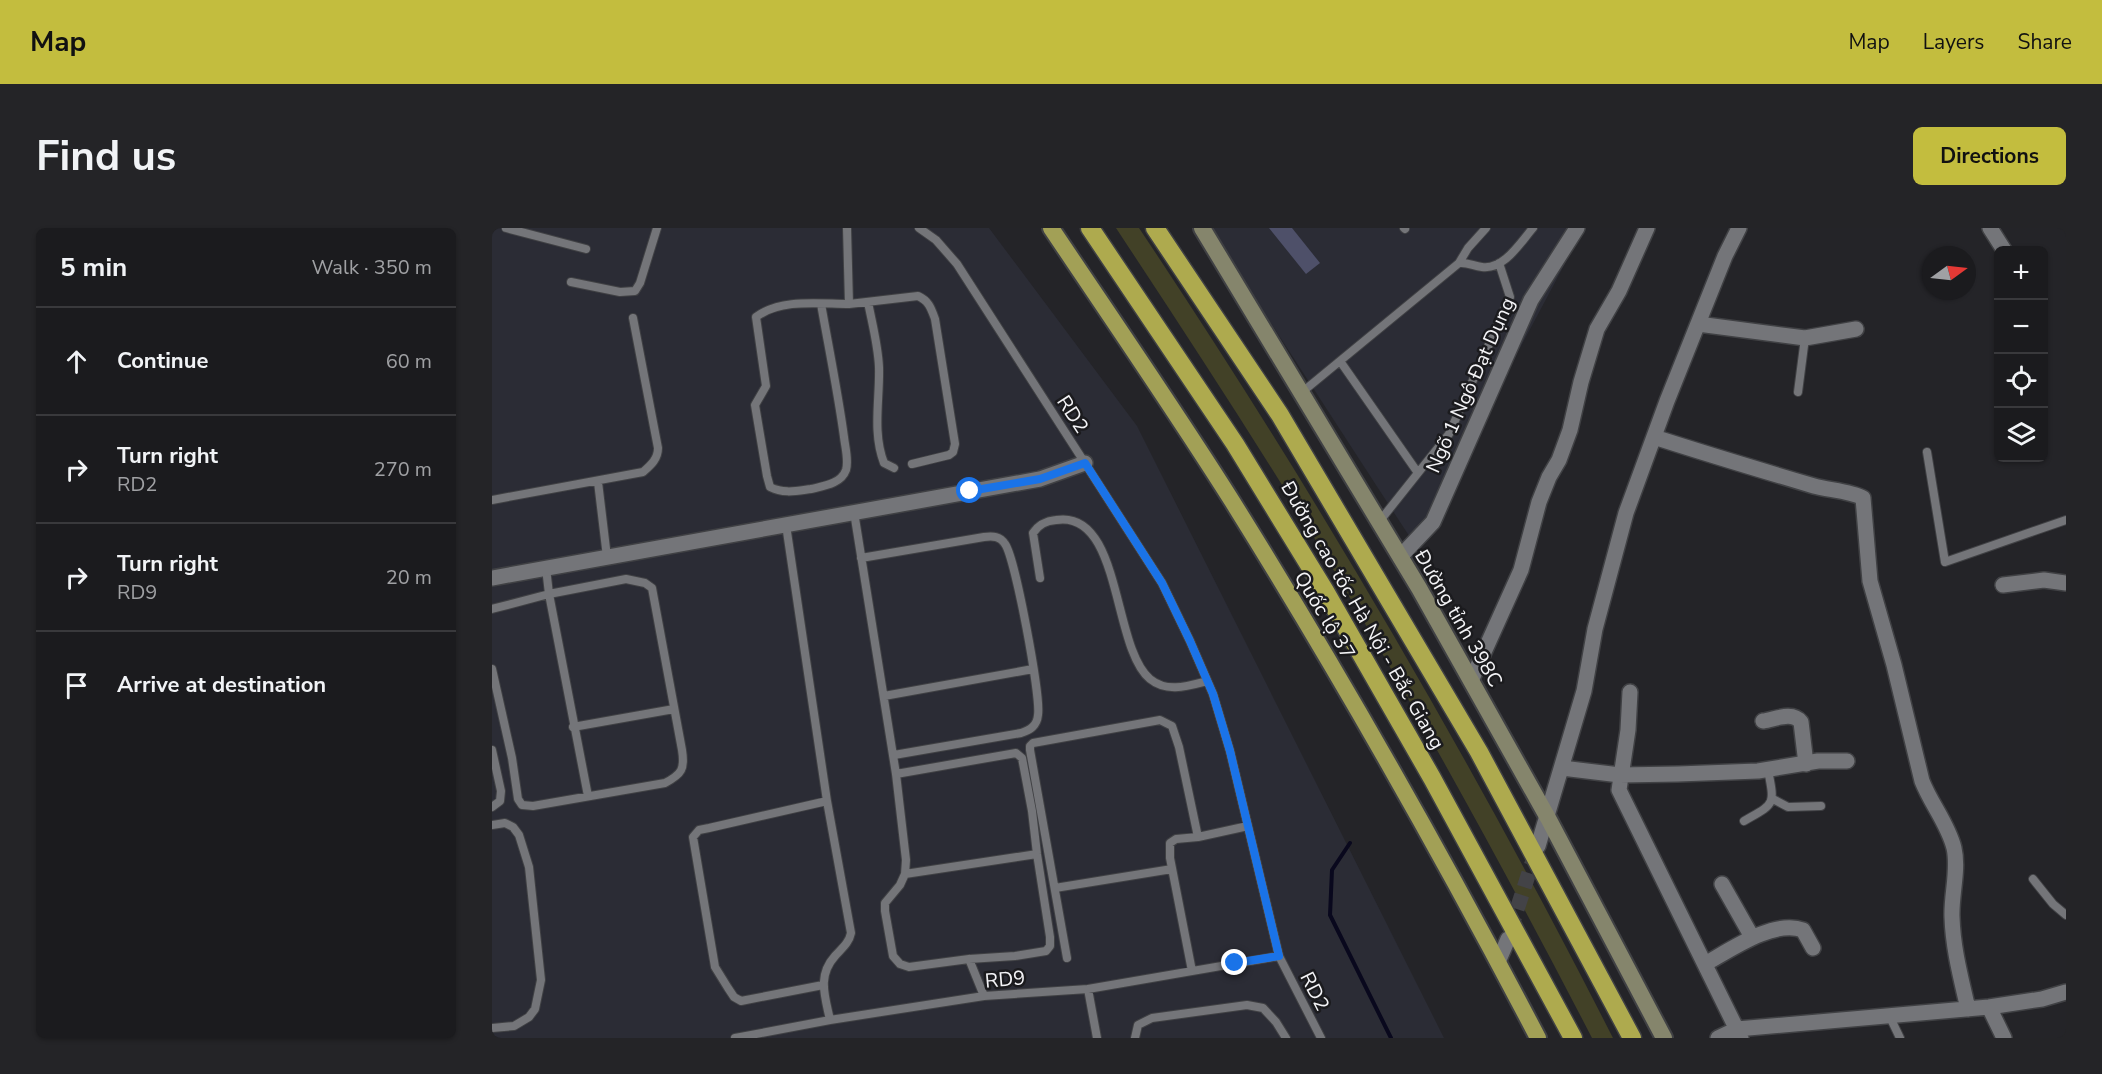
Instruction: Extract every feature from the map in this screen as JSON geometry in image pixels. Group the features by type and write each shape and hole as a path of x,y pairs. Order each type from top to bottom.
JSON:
{"highway":[{"name":"Quốc lộ 37","path":"1051,228 1231,500 1353,701 1538,1038"},
{"name":"Đường cao tốc Hà Nội - Bắc Giang","path":"1090,228 1235,444 1325,591 1432,778 1573,1038"},
{"name":"Đường cao tốc Hà Nội - Bắc Giang","path":"1155,228 1280,415 1479,752 1632,1038"},
{"path":"1170,228 1280,415"}],"main road":[{"name":"Đường tỉnh 398C","path":"1202,228 1400,557 1471,681 1548,818 1664,1038"}],"street":[{"name":"Ngõ 1 Ngô Đạt Dụng","path":"1400,557 1433,522 1531,300 1576,228"},
{"path":"1471,681 1521,570 1539,502 1570,430 1597,329 1619,291 1647,228"},
{"path":"1538,846 1584,691 1595,629 1626,513 1698,324 1725,256 1739,228"},
{"path":"1990,228 2001,246"},
{"path":"1698,324 1804,338 1856,329"},
{"path":"1654,437 1744,466 1863,498 1870,581 1894,665 1922,781 1929,799 1948,831 1954,850 1952,915 1954,945 1968,1009"},
{"path":"492,578 1040,479 1085,463"},
{"path":"2003,585 2044,580 2066,583"},
{"path":"1630,692 1627,739 1619,790 1739,1033"},
{"path":"1764,721 1797,717 1801,722 1806,764"},
{"path":"1562,768 1620,775 1768,770 1818,761 1847,761"},
{"path":"1722,884 1752,937"},
{"path":"1706,964 1752,937 1787,928 1803,930 1813,948"},
{"path":"1498,962 1508,939"},
{"path":"1718,1038 1739,1033 1989,1007 2042,999 2066,992"},
{"path":"1989,1007 2004,1038"}],"lane":[{"path":"506,228 586,249"},
{"path":"546,238 549,228"},
{"path":"571,282 620,292 635,291 640,283 657,228"},
{"path":"847,228 849,304"},
{"name":"RD2","path":"919,228 936,240 957,264 1162,583 1207,681 1230,751 1279,956 1321,1038"},
{"path":"1301,393 1459,264 1468,248 1486,228"},
{"path":"1459,264 1468,262 1482,267 1493,266 1506,259 1533,228"},
{"path":"1379,522 1449,434 1510,297 1498,263"},
{"path":"821,304 841,415 846,470 839,479 831,484 790,492 778,491 770,487 755,405 766,386 756,317 775,307 821,304 849,304 918,296 925,299 931,306 935,319 955,444 953,452 949,455 912,464"},
{"path":"868,302 879,364 877,404 879,443 884,463 894,468"},
{"path":"492,500 643,472 658,456 633,318"},
{"path":"1798,392 1804,338"},
{"path":"1340,361 1419,473"},
{"path":"1927,452 1945,562 2066,520"},
{"path":"598,482 607,557"},
{"path":"854,512 897,774 906,860 905,874 900,885 885,903 893,956 900,964 909,967 1046,951 1050,946 1050,937 1022,758 1016,753 897,774"},
{"path":"1040,578 1034,533 1037,527 1046,521 1064,518 1076,520 1090,532 1102,551 1111,574 1127,639 1139,669 1151,681 1162,686 1178,688 1207,681"},
{"path":"786,525 827,801 851,933 849,941 826,967 824,985 830,1020"},
{"path":"861,558 984,537 993,536 1000,539 1007,545 1020,596 1034,669 1039,714 1031,730 894,755"},
{"path":"546,568 573,727 588,796"},
{"path":"492,609 549,594 626,579 645,583 652,588 684,764 676,777 664,783 533,806 522,805 518,799 512,758 492,669"},
{"path":"884,696 1034,669"},
{"path":"573,727 674,709"},
{"path":"1067,958 1030,746 1036,742 1160,720 1172,726 1179,747 1198,837"},
{"path":"492,750 501,791 500,801 492,807"},
{"path":"1744,821 1768,807 1773,799 1768,770"},
{"path":"1773,799 1788,807 1821,806"},
{"path":"824,985 741,1001 734,997 716,967 693,837 699,830 827,801"},
{"path":"492,825 505,823 513,827 519,835 529,867 541,980 535,1009 529,1017 514,1026 492,1028"},
{"path":"1192,971 1172,869 1170,843 1176,839 1198,837 1248,826"},
{"path":"905,874 1037,854"},
{"path":"1055,888 1172,869"},
{"path":"2033,879 2053,904 2066,915"},
{"name":"RD9","path":"735,1038 830,1020 984,996 1088,988 1279,956"},
{"path":"969,959 984,996"},
{"path":"1088,988 1097,1038"},
{"path":"1135,1038 1138,1025 1152,1018 1247,1005 1263,1008 1286,1038"},
{"path":"1889,1016 1900,1038"}],"shaded area":[{"path":"492,228 989,228 1137,426 1444,1038 492,1038"},
{"path":"1116,228 1139,228 1204,326 1328,525 1503,830 1613,1038 1592,1038 1472,813 1319,545 1205,363"},
{"path":"1209,228 1584,228 1415,545"}],"building":[{"path":"1269,228 1292,228 1320,263 1306,274"}],"waterway":[{"path":"1350,843 1332,870 1330,915 1391,1038"}],"tunnel":[{"path":"1510,931 1537,848"}],"route":[{"path":"970,491 1040,479 1085,463 1162,583 1213,694 1230,751 1279,956 1235,963"}]}
